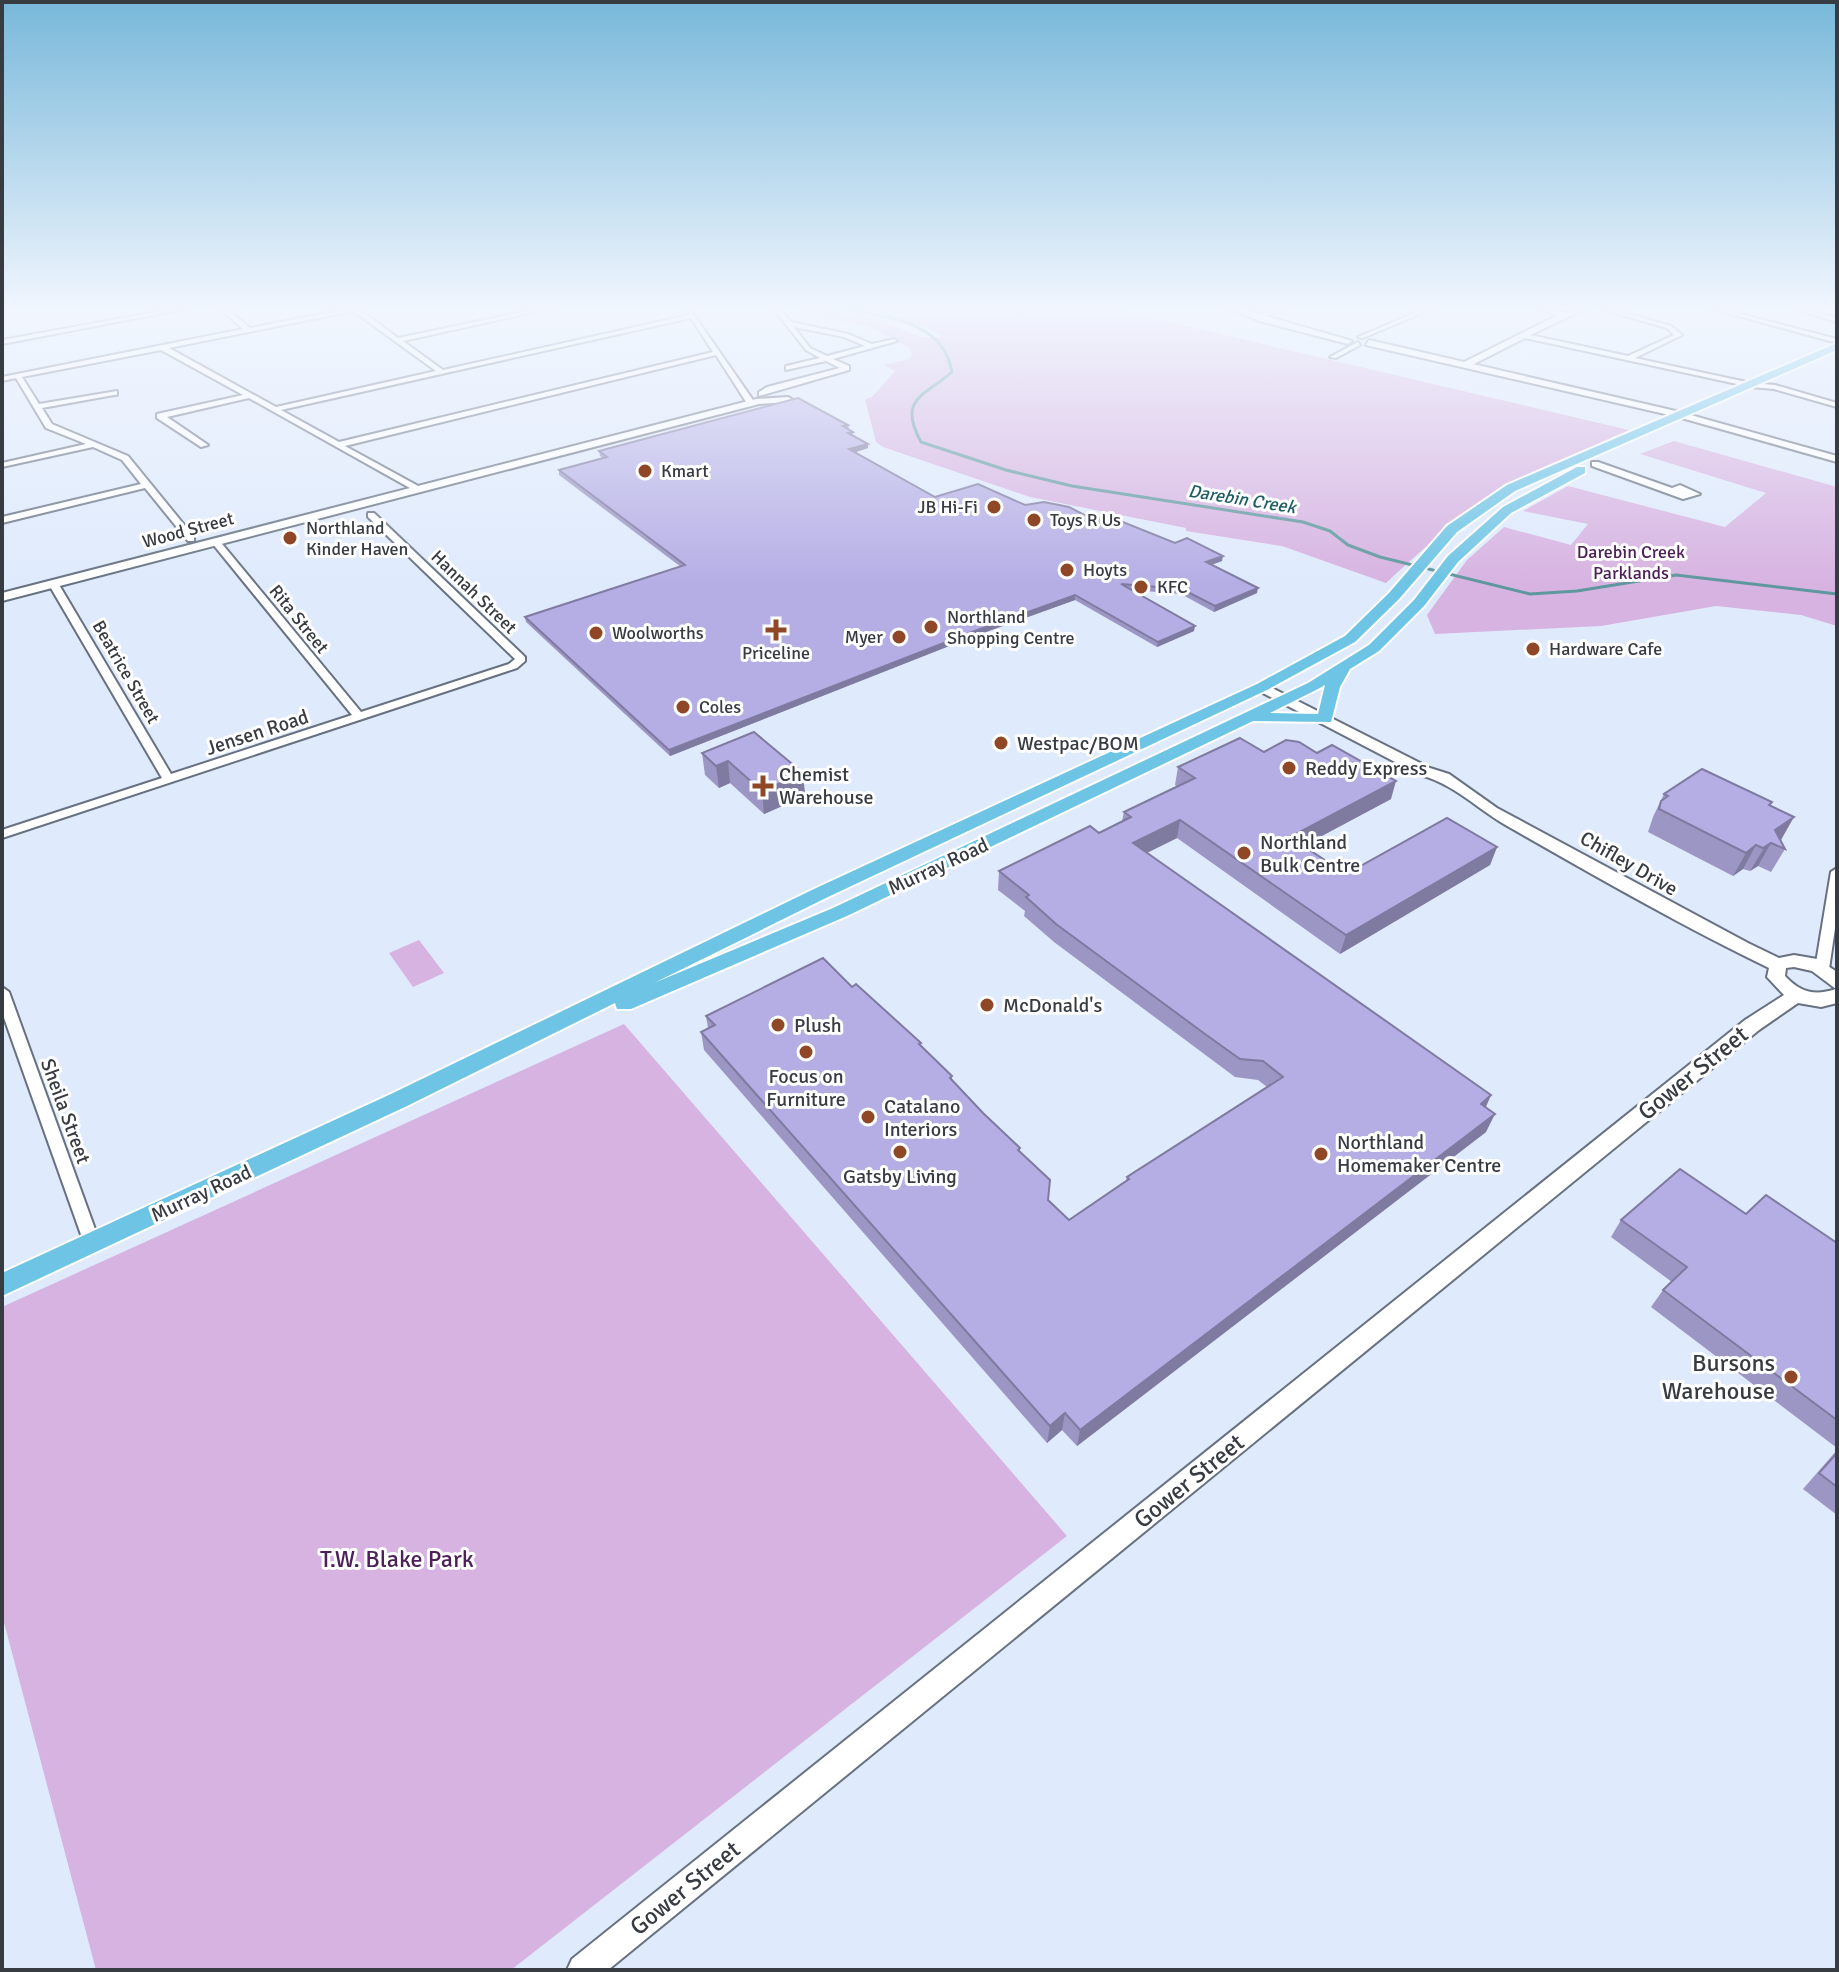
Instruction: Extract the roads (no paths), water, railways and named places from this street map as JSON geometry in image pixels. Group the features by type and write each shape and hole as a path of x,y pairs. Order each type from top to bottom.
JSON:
{"main road":[{"name":"Murray Road","path":"2,1285 399,1100 821,893 1262,687 1350,639 1394,596 1452,529 1511,488 1715,400"},
{"name":"Murray Road","path":"399,1100 840,912 1288,699 1374,648 1419,603 1453,559 1520,501 1595,464 1744,400"},
{"path":"1394,596 1419,603"},
{"path":"1254,716 1325,719 1332,686 1350,663"},
{"path":"821,893 840,912"}],"street":[{"path":"33,400 53,429 125,458 191,539"},
{"path":"37,407 75,400"},
{"path":"204,445 160,416 231,400"},
{"path":"256,400 414,487"},
{"path":"273,410 317,400"},
{"path":"338,445 523,400"},
{"name":"Wood Street","path":"2,597 382,497 700,408 748,400"},
{"name":"Wood Street","path":"414,487 717,412 751,400"},
{"path":"1616,400 1837,459"},
{"path":"700,408 717,412"},
{"path":"2,465 91,445"},
{"path":"1595,464 1672,491"},
{"path":"2,520 146,485"},
{"name":"Hannah Street","path":"371,515 521,659"},
{"name":"Rita Street","path":"215,541 359,717"},
{"name":"Beatrice Street","path":"53,583 169,780"},
{"name":"Jensen Road","path":"2,834 513,666 521,659"},
{"name":"Chifley Drive","path":"1262,687 1425,772 1427,778 1463,793 1697,927 1778,965"},
{"path":"1822,969 1837,872"},
{"path":"1837,983 1822,969 1794,961 1778,965 1776,977 1797,995 1825,1000 1837,995"},
{"name":"Sheila Street","path":"2,992 92,1243"},
{"name":"Gower Street","path":"583,1970 1752,1025 1797,995"}],"waterway":[{"name":"Darebin Creek","path":"917,400 912,416 921,442 1006,470 1072,486 1303,522 1330,531 1348,545 1380,557 1530,594 1577,591 1676,575 1837,594"}],"place":[{"name":"Kmart","path":"645,471"},
{"name":"JB Hi-Fi","path":"994,507"},
{"name":"Toys R Us","path":"1034,520"},
{"name":"Northland Kinder Haven","path":"290,538"},
{"name":"Hoyts","path":"1067,570"},
{"name":"KFC","path":"1141,587"},
{"name":"Northland Shopping Centre","path":"931,627"},
{"name":"Priceline","path":"776,630"},
{"name":"Woolworths","path":"596,633"},
{"name":"Myer","path":"899,637"},
{"name":"Hardware Cafe","path":"1533,649"},
{"name":"Coles","path":"683,707"},
{"name":"Westpac/BOM","path":"1001,743"},
{"name":"Reddy Express","path":"1289,768"},
{"name":"Chemist Warehouse","path":"763,786"},
{"name":"Northland Bulk Centre","path":"1244,853"},
{"name":"McDonald's","path":"987,1005"},
{"name":"Plush","path":"778,1025"},
{"name":"Focus on Furniture","path":"806,1052"},
{"name":"Catalano Interiors","path":"868,1117"},
{"name":"Gatsby Living","path":"900,1152"},
{"name":"Northland Homemaker Centre","path":"1321,1154"},
{"name":"Bursons Warehouse","path":"1791,1377"}],"park label":[{"name":"Darebin Creek Parklands","path":"1631,562"},
{"name":"T.W. Blake Park","path":"397,1559"}]}
